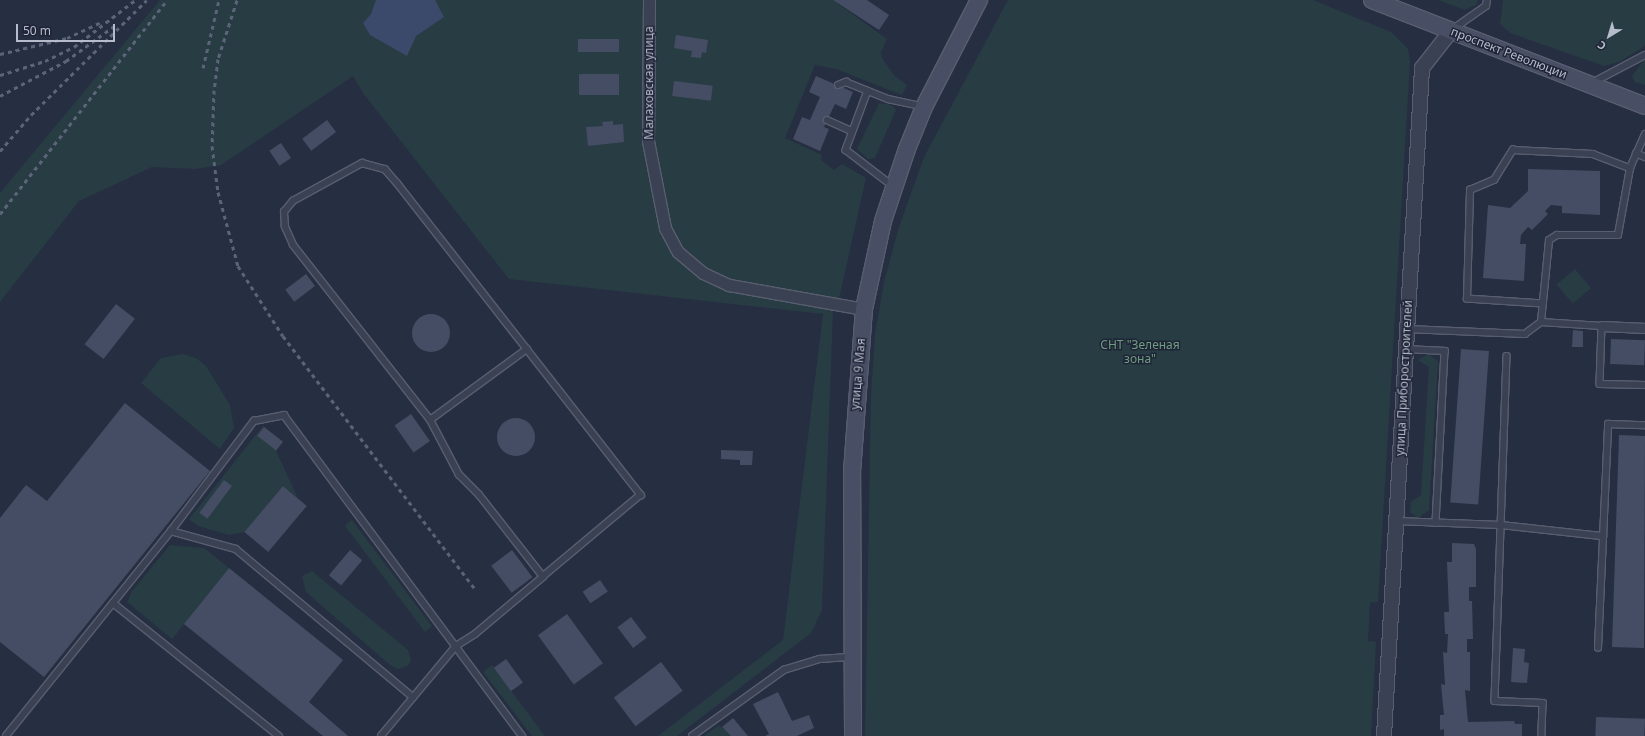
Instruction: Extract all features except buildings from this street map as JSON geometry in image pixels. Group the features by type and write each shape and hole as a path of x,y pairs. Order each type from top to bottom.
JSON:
{"main road":[{"name":"улица 9 Мая","path":"853,736 852,472 864,309 871,266 894,186 924,107 980,0"},
{"name":"улица 9 Мая","path":"964,32 985,0"},
{"name":"проспект Революции","path":"1372,0 1645,106"}],"street":[{"name":"Малаховская улица","path":"649,0 648,141 665,228 678,252 704,273 729,285 864,309"},
{"name":"улица Приборостроителей","path":"1384,736 1422,68 1451,30"},
{"path":"1602,326 1645,328"}],"lane":[{"path":"1451,30 1486,6 1487,0"},
{"path":"1589,84 1645,55"},
{"path":"838,85 844,81 901,103 924,107"},
{"path":"868,91 845,148 848,154 894,186"},
{"path":"827,120 852,131"},
{"path":"1542,322 1549,240 1557,235 1618,235 1630,168 1645,134"},
{"path":"1543,304 1467,299 1470,190 1494,180 1513,150 1592,154 1630,168"},
{"path":"1636,153 1645,157"},
{"path":"381,736 456,646 475,634 641,495 385,169 362,163 292,201 284,212 286,228 293,245 430,420 459,475 479,495 543,577"},
{"path":"1407,329 1525,334 1542,322 1602,326 1600,384 1645,385"},
{"path":"430,420 527,349"},
{"path":"1406,349 1445,351 1436,523"},
{"path":"1506,356 1495,701 1543,703 1542,736"},
{"path":"6,736 171,531 254,421 284,415 522,736"},
{"path":"1598,648 1608,424 1645,425"},
{"path":"1396,522 1501,525 1603,536"},
{"path":"171,531 236,549 413,697"},
{"path":"113,603 279,736"},
{"path":"692,736 784,670 820,658 852,657"}],"green space":[{"path":"160,0 644,0 644,142 668,242 728,288 830,308 833,311 822,610 811,633 677,736 658,736 783,640 823,314 509,279 363,93 353,76 221,165 195,169 152,167 79,201 0,302 0,193"},
{"path":"652,0 833,0 887,39 881,52 882,58 894,75 907,85 902,95 836,69 815,65 785,138 822,155 821,160 834,170 842,164 866,178 839,299 718,277 687,256 674,238 652,142"},
{"name":"СНТ \"Зеленая зона\"","path":"1008,0 1313,0 1391,32 1408,49 1410,62 1378,602 1370,602 1368,641 1376,642 1371,736 865,736 871,394 875,334 884,282 898,230 924,157"},
{"path":"1439,0 1478,0 1476,5 1465,10"},
{"path":"1503,0 1645,0 1645,46 1619,62 1604,66 1510,33 1500,24"},
{"path":"1645,59 1645,85 1635,82 1632,76"},
{"path":"879,103 891,105 896,110 875,158 868,159 857,149"},
{"path":"1575,269 1591,288 1573,304 1557,284"},
{"path":"183,354 196,358 206,366 230,405 234,428 220,449 141,383 161,358"},
{"path":"1428,354 1438,361 1429,510 1418,518 1410,512 1411,502 1421,495 1429,367 1418,360"},
{"path":"263,426 283,442 276,451 298,498 283,486 245,532 229,535 198,526 189,519"},
{"path":"352,520 432,626 425,632 345,525"},
{"path":"170,545 204,548 229,568 172,639 127,602 132,591"},
{"path":"312,571 408,650 411,661 407,666 398,669 390,665 306,592 302,576"},
{"path":"492,665 545,736 532,736 483,672"},
{"path":"719,725 731,736 704,736"}],"water":[{"path":"376,0 435,0 444,17 416,36 407,56 370,35 363,23 371,14"}],"railway":[{"path":"0,151 31,115 147,0"},
{"path":"0,214 167,0"},
{"path":"203,68 219,0"},
{"path":"237,0 218,59 214,90 212,146 218,192 238,266 283,336 476,590"},
{"path":"0,75 45,61 74,47 134,1"},
{"path":"0,54 67,38 103,21"},
{"path":"0,96 66,61 117,24"}]}
